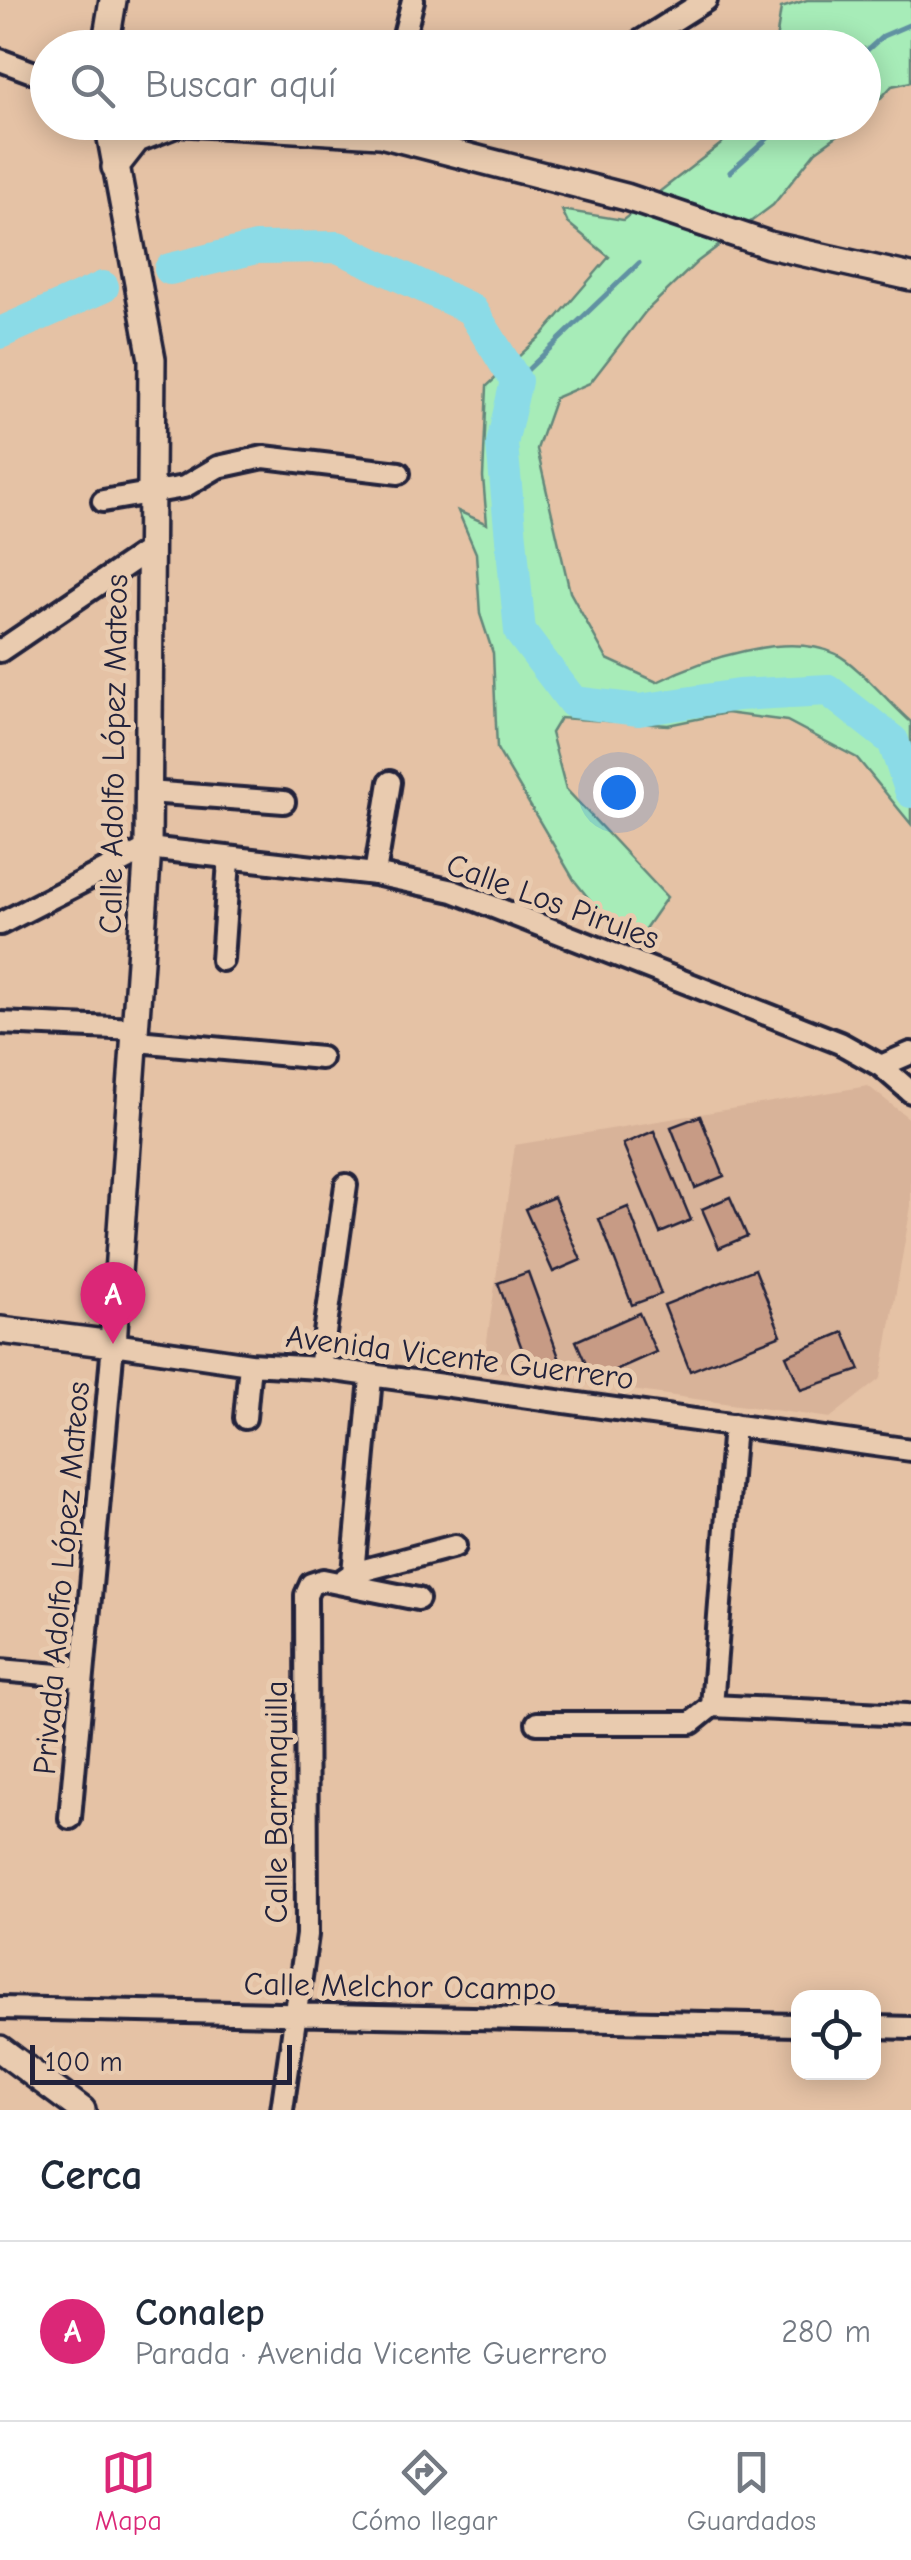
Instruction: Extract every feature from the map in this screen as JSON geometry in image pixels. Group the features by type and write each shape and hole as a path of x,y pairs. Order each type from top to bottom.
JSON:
{"main road":[{"path":"109,30 113,0"},
{"name":"Calle Adolfo López Mateos","path":"110,140 152,359 148,848 112,1344"},
{"path":"114,167 137,140"},
{"path":"424,140 626,198 769,245 911,277"},
{"name":"Avenida Vicente Guerrero","path":"0,1330 112,1344"},
{"path":"0,2048 82,2110"}],"street":[{"path":"406,30 413,0"},
{"path":"658,30 706,0"},
{"path":"0,60 30,71"},
{"path":"103,500 184,487 218,467 264,457 399,473"},
{"path":"0,651 150,549"},
{"path":"376,874 390,782"},
{"path":"148,792 284,802"},
{"path":"0,924 148,848"},
{"name":"Calle Los Pirules","path":"148,848 229,861 376,874 453,891 840,1043 881,1066 911,1092"},
{"path":"222,960 229,861"},
{"path":"0,1023 321,1058"},
{"path":"881,1066 911,1053"},
{"path":"320,1368 346,1185"},
{"name":"Avenida Vicente Guerrero","path":"112,1344 250,1364 320,1368 911,1450"},
{"name":"Privada Adolfo López Mateos","path":"70,1818 112,1344"},
{"path":"246,1418 250,1364"},
{"path":"347,1577 371,1378"},
{"path":"712,1706 734,1425"},
{"path":"347,1577 455,1546"},
{"path":"347,1577 418,1599"},
{"name":"Calle Barranquilla","path":"282,2110 306,1935 306,1595 311,1584 347,1577"},
{"path":"0,1670 81,1677"},
{"path":"537,1723 691,1723 712,1706 907,1715"},
{"name":"Calle Melchor Ocampo","path":"0,2008 791,2025"},
{"path":"881,2027 911,2028"}],"shaded area":[{"path":"868,1086 911,1120 911,1206 881,1378 830,1418 483,1369 515,1145"}],"green space":[{"path":"807,0 911,0 911,82 892,86 881,98 881,30 778,30 781,8"},
{"path":"724,140 831,140 816,151 773,205 697,262 646,311 590,383 555,398 537,449 570,592 607,659 657,682 721,657 770,647 816,648 844,659 911,722 911,824 857,758 787,721 726,713 668,725 560,718 551,733 566,789 667,897 642,933 609,924 574,880 497,749 493,653 480,614 476,553 458,511 487,524 483,477 487,386 543,334 609,257 568,223 562,210 623,220"}],"building":[{"path":"700,1116 724,1176 695,1188 671,1127"},
{"path":"654,1131 691,1220 660,1233 623,1144"},
{"path":"554,1197 581,1260 553,1272 525,1209"},
{"path":"730,1197 747,1236 719,1248 702,1209"},
{"path":"628,1207 661,1294 632,1305 599,1219"},
{"path":"755,1269 781,1335 690,1371 664,1305"},
{"path":"528,1272 560,1360 530,1371 498,1283"},
{"path":"639,1313 656,1352 593,1380 576,1341"},
{"path":"844,1332 860,1370 801,1390 786,1356"}],"waterway":[{"path":"881,38 911,24"},
{"path":"730,172 766,140"},
{"path":"170,269 256,248 338,247 471,309 516,381 502,444 520,632 573,702 639,710 738,695 828,690 893,741 911,792"},
{"path":"516,381 639,263"},
{"path":"0,333 103,287"}],"place":[{"name":"Conalep","path":"113,1344"}]}
